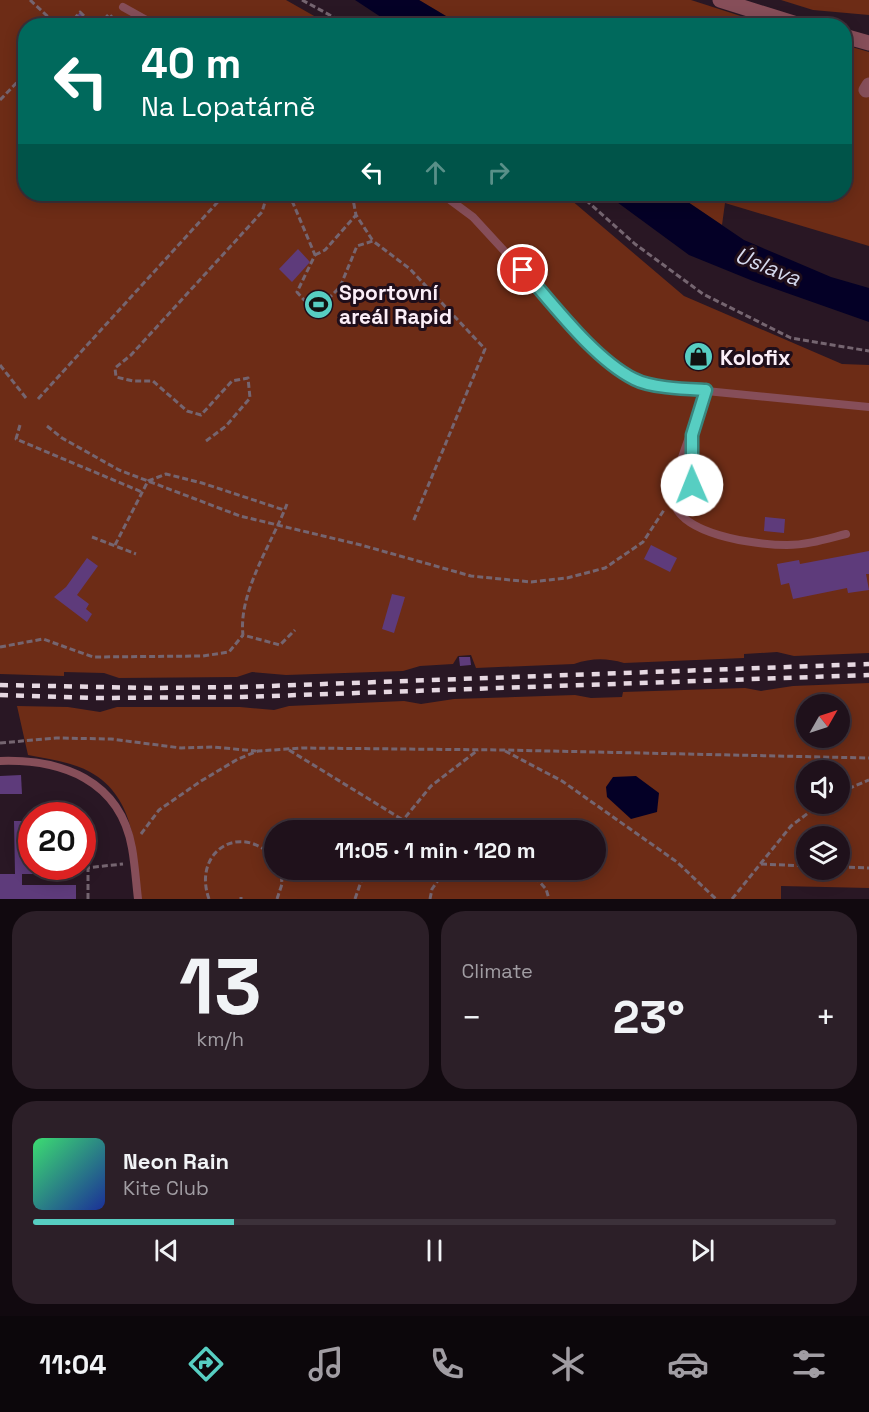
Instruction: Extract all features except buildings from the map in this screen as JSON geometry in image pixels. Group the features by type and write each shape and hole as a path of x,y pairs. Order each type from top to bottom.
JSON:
{"street":[{"path":"720,0 777,18"},
{"path":"852,38 869,43"}],"lane":[{"path":"123,7 143,18"},
{"path":"451,201 473,217 601,356 635,380 869,407"},
{"path":"706,390 677,475 673,496 677,511 686,522 705,532 786,545 815,542 846,534"},
{"path":"692,435 692,485"},
{"path":"0,761 30,760 88,778 104,790 120,812 132,846 138,899"}],"path":[{"path":"30,0 49,18"},
{"path":"302,0 335,18"},
{"path":"75,18 80,12 87,18"},
{"path":"0,100 18,81"},
{"path":"38,399 219,201"},
{"path":"206,441 226,426 250,398 248,378 232,381 201,415 187,411 153,381 133,381 116,377 115,368 131,355 262,212 265,201"},
{"path":"291,201 315,255"},
{"path":"353,201 356,215 373,241 410,269 485,349 413,522"},
{"path":"587,201 635,244 703,294 791,338 869,351"},
{"path":"356,215 331,245 315,255 297,292 304,300 326,301 340,287 357,246 373,241"},
{"path":"0,365 26,398"},
{"path":"20,425 16,439 142,492"},
{"path":"47,426 62,438 119,470 240,516 361,545 471,576 531,582 567,578 604,568 643,542 673,496"},
{"path":"115,545 148,481 166,474 202,483 284,510"},
{"path":"0,647 43,639 93,657 202,656 229,652 243,635 241,618 287,504"},
{"path":"92,537 136,554"},
{"path":"243,635 280,645 296,630"},
{"path":"0,742 56,738 111,738 181,748 213,747 258,751 480,749 869,758"},
{"path":"288,749 403,820 431,786 461,761 480,749"},
{"path":"503,750 562,781 658,848 677,862 716,899"},
{"path":"132,846 159,810 201,781 238,759 258,751"},
{"path":"850,788 869,780"},
{"path":"732,899 791,826 807,814"},
{"path":"208,899 204,886 204,873 209,861 217,851 229,844 242,841 255,843 264,848"},
{"path":"96,867 134,863"},
{"path":"760,864 796,866"},
{"path":"850,867 869,868"},
{"path":"88,880 88,899"},
{"path":"277,899 282,880"},
{"path":"355,899 362,880"},
{"path":"430,899 432,889 438,880"},
{"path":"538,880 546,889 549,899"}],"shaded area":[{"name":"Sportovní areál Rapid","path":"0,0 286,0 318,18 18,18 18,201 572,201 684,296 842,364 869,365 869,653 794,656 777,652 744,654 744,658 624,663 599,659 574,664 476,668 471,655 458,656 453,664 420,666 403,671 286,675 252,672 237,677 119,678 104,673 64,672 64,676 0,674"},
{"path":"419,0 691,0 747,18 449,18"},
{"path":"781,0 869,0 869,15 813,10"},
{"path":"852,47 869,52 869,246 725,203 722,225 686,201 852,201"},
{"path":"869,683 869,888 781,886 781,899 140,899 135,845 125,811 117,796 90,772 60,761 28,755 17,706 68,707 100,712 117,707 240,707 274,710 289,706 404,701 421,704 454,699 575,695 591,698 622,697 623,692 745,688 761,691 793,686"}],"water":[{"path":"355,0 419,0 449,18 382,18"},
{"name":"Úslava","path":"616,201 686,201 744,240 831,277 869,288 869,322 753,281 689,255"},
{"path":"636,776 659,793 657,812 631,819 607,797 606,787 613,777"}],"railway":[{"path":"0,685 242,687 869,664"},
{"path":"0,695 95,698 242,697 869,675"}],"place":[{"name":"Sportovní areál Rapid","path":"318,304"},
{"name":"Kolofix","path":"699,357"}],"route":[{"path":"523,270 601,356 635,380 668,387 706,390 692,435 692,485"}]}
